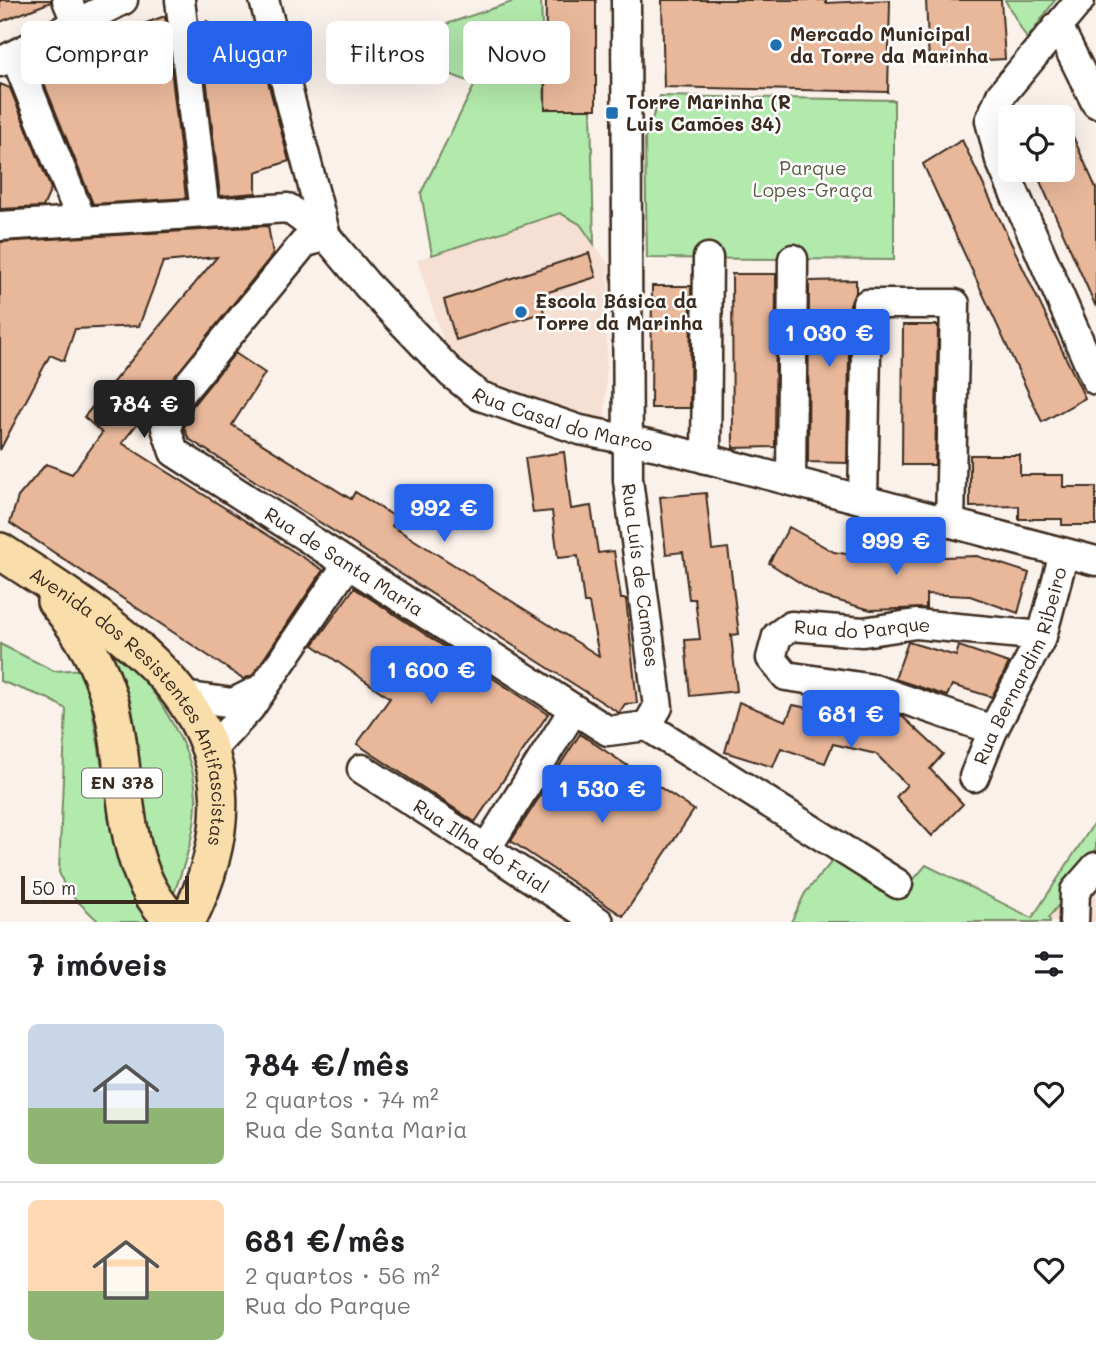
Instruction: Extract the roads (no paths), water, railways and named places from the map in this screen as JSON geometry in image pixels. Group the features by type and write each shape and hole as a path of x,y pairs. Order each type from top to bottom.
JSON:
{"main road":[{"name":"Avenida dos Resistentes Antifascistas","path":"0,551 138,646 194,711 210,751 219,791 218,822 202,887 187,922"},
{"name":"EN 378","path":"29,570 85,637 111,705 124,795 143,876 175,922"}],"street":[{"path":"82,219 7,59 72,12 122,0"},
{"path":"180,0 205,213"},
{"name":"Rua Casal do Marco","path":"264,0 327,236 367,285 452,374 480,396 580,430 706,459 1096,561"},
{"name":"Rua Luís de Camões","path":"626,0 628,480 658,707 647,726"},
{"path":"1080,0 1001,95 992,112 992,142 1096,380"},
{"path":"1058,26 1096,103"},
{"path":"0,226 288,208 327,236"},
{"name":"Rua de Santa Maria","path":"327,236 304,243 178,397 166,428 174,453 608,731 647,726"},
{"path":"706,459 708,258"},
{"path":"792,481 793,259"},
{"path":"863,499 867,304 955,304 950,523"},
{"name":"Rua Bernardim Ribeiro","path":"974,777 993,730 1042,636 1064,553"},
{"path":"210,751 250,708 347,565"},
{"name":"Rua do Parque","path":"993,730 874,689 786,676 771,658 777,636 790,626 863,632 916,624 1042,636"},
{"path":"183,696 233,702 261,689"},
{"path":"486,849 573,709"},
{"path":"647,726 898,884"},
{"name":"Rua Ilha do Faial","path":"362,769 598,922"},
{"path":"1074,922 1074,891 1096,867"}],"place":[{"name":"Mercado Municipal da Torre da Marinha","path":"776,45"},
{"name":"Torre Marinha (R Luis Camões 34)","path":"612,113"},
{"name":"Escola Básica da Torre da Marinha","path":"521,312"}],"park label":[{"name":"Parque Lopes-Graça","path":"813,179"}]}
